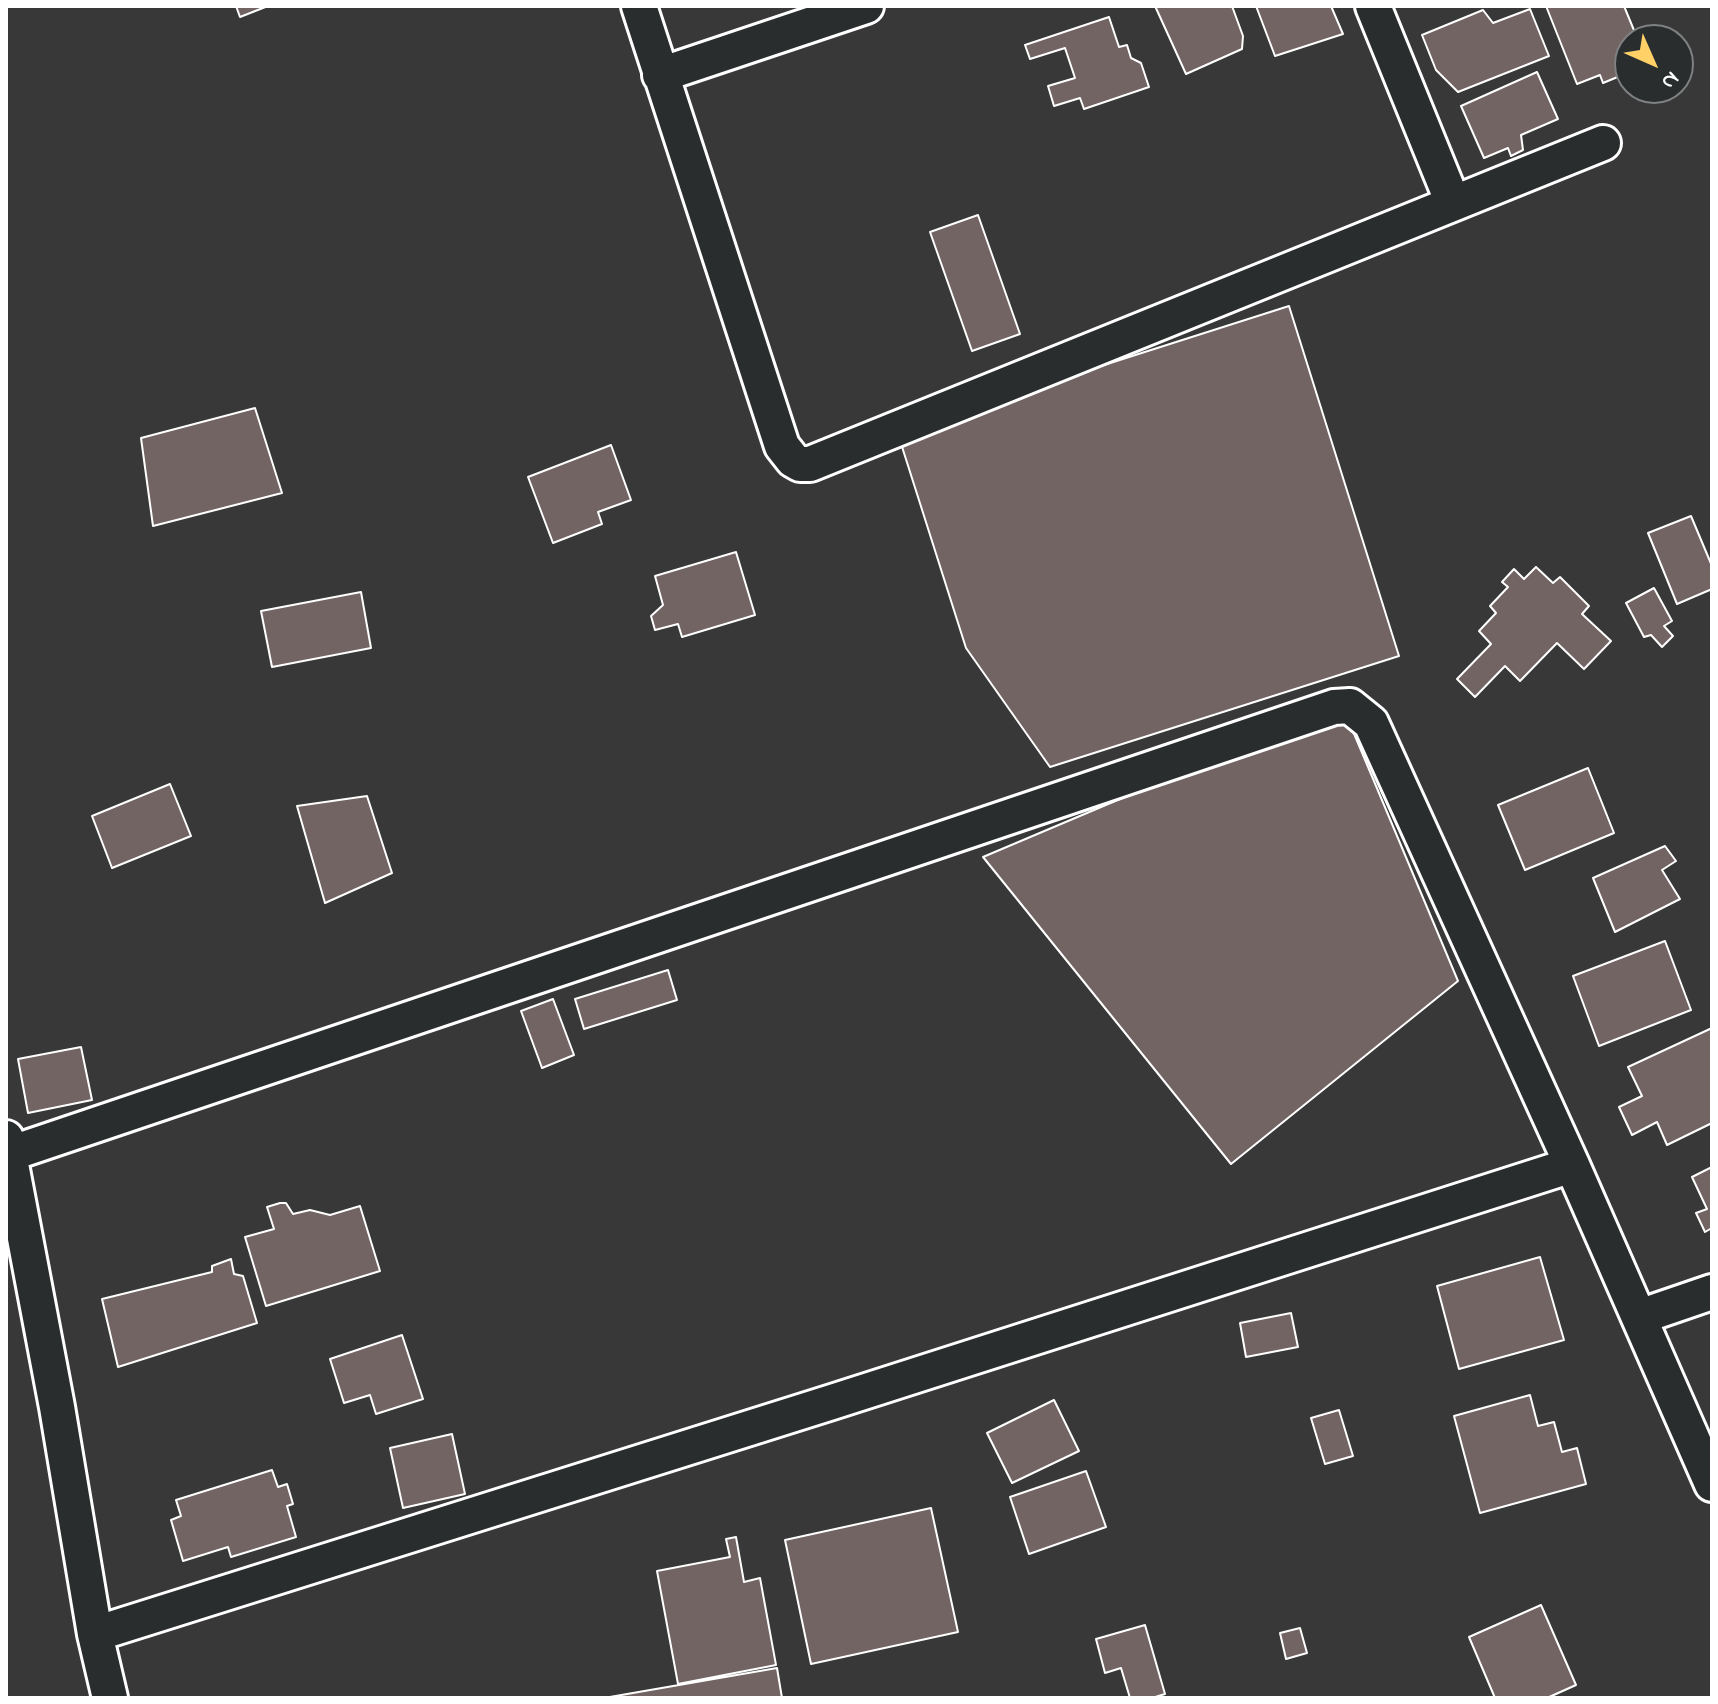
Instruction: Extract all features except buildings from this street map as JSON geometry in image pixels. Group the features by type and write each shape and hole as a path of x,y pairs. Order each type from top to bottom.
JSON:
{"street":[{"path":"639,6 782,446 800,464 810,464 1603,143"},
{"path":"660,75 866,6"},
{"path":"1373,6 1453,203"},
{"path":"110,1698 95,1634 57,1407 8,1146 1342,705 1358,709 1371,723 1572,1165 1712,1484"},
{"path":"95,1634 1572,1165"},
{"path":"1639,1317 1712,1292"}]}
